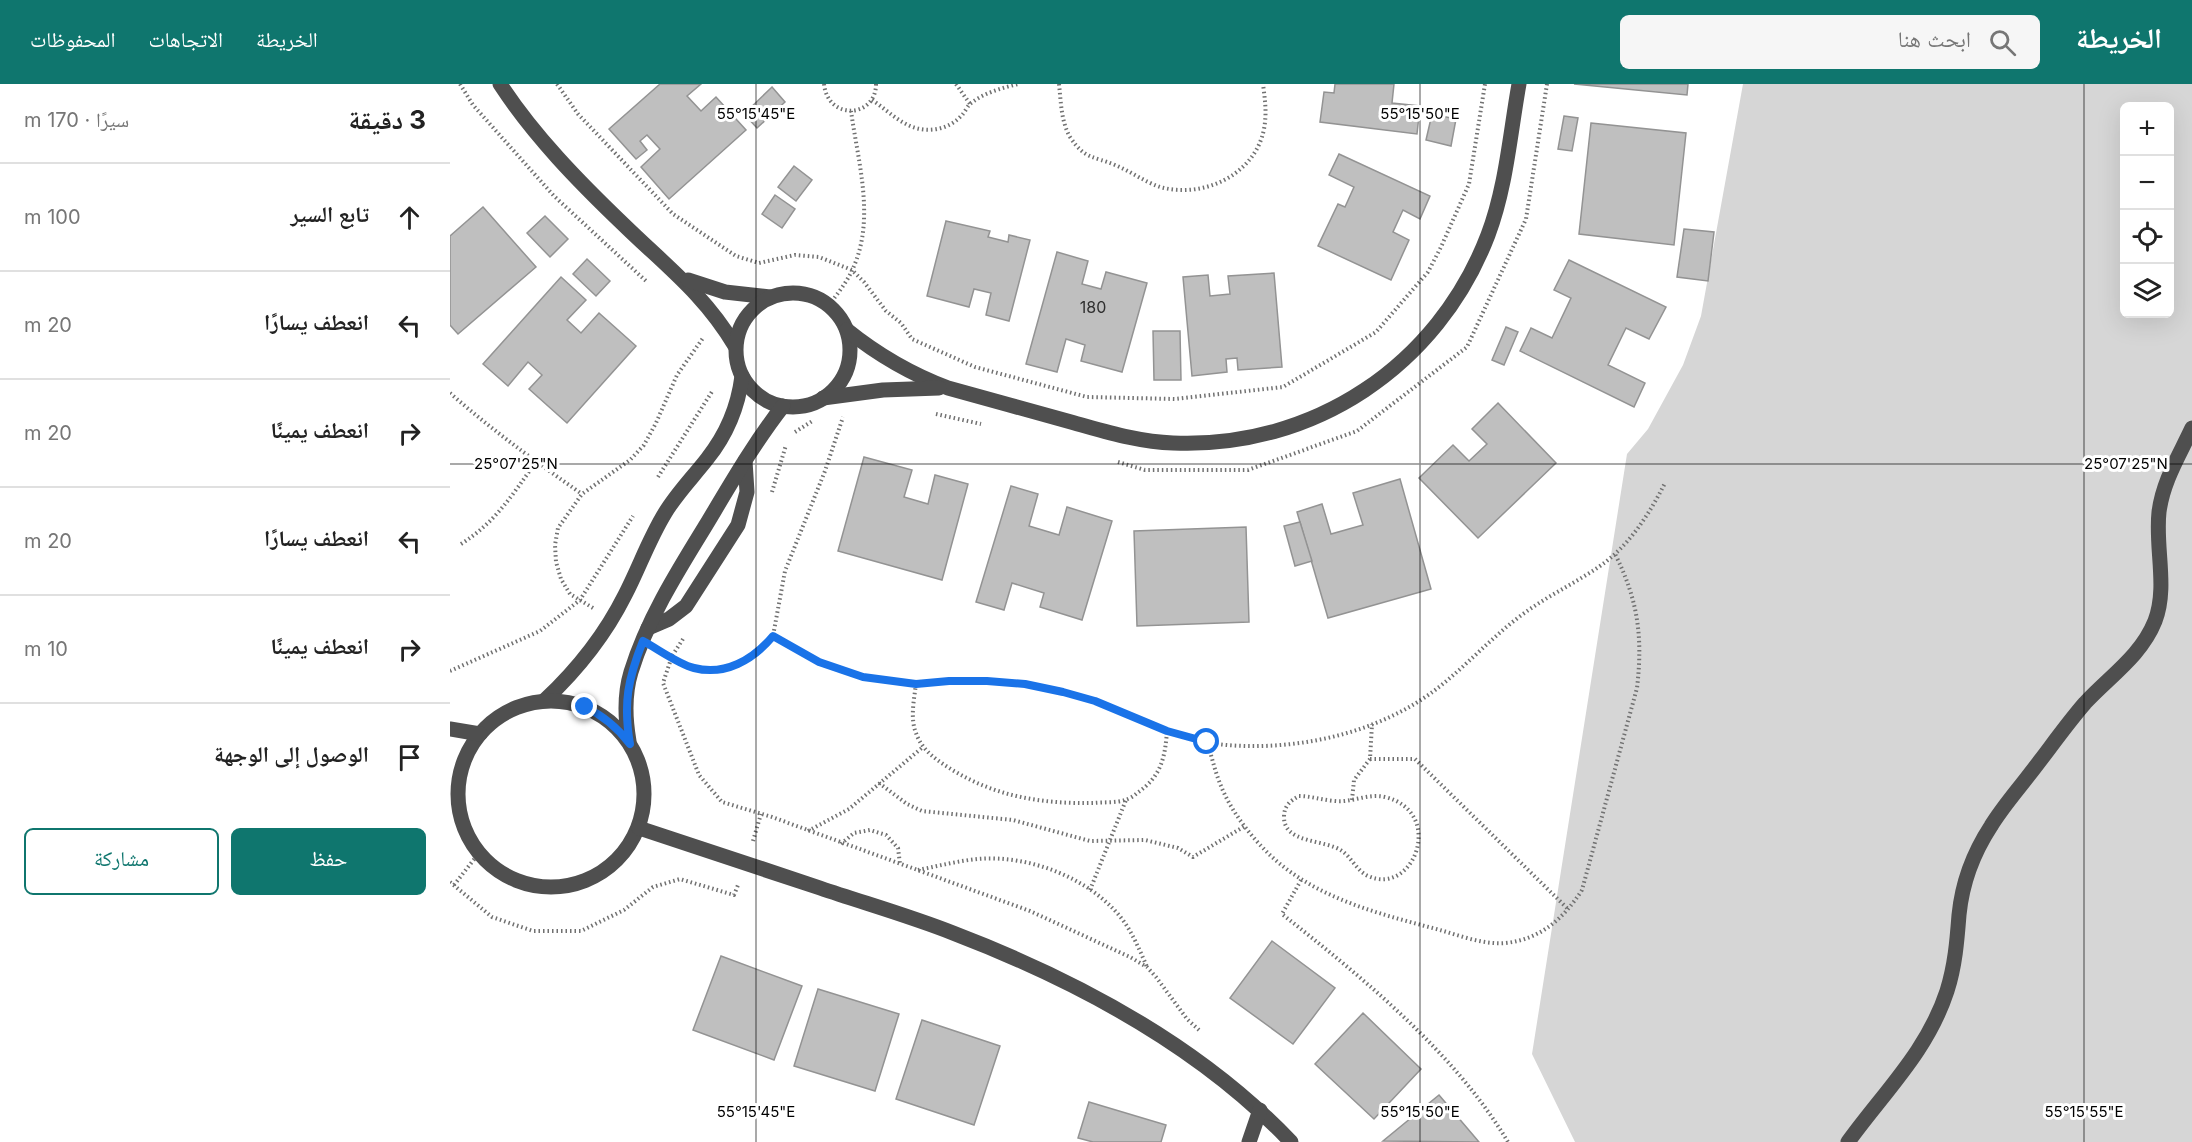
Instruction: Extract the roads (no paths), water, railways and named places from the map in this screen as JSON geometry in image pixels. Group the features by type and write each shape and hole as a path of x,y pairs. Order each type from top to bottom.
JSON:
{"street":[{"path":"500,84 563,164 624,225 683,278 716,316 735,346"},
{"path":"847,330 895,364 948,388 1121,436 1172,443 1233,440 1273,433 1321,416 1365,391 1405,360 1440,323 1467,281 1488,234 1502,186 1519,84"},
{"path":"683,278 725,292 770,297"},
{"path":"823,398 835,389 846,368 850,346 847,330 840,317 829,305 816,297 801,293 785,293 770,297 746,316 738,330 735,346 738,367 742,376 759,396 783,406 804,405 823,398 883,390 948,388"},
{"path":"545,700 591,650 611,620 667,509 708,459 732,419 739,397 742,376"},
{"path":"630,744 627,726 627,690 646,634 677,572 745,461 783,406"},
{"path":"1848,1142 1926,1041 1939,1013 1954,963 1964,890 1975,856 1991,825 2074,717 2147,639 2156,618 2161,597 2159,513 2164,486 2174,461 2192,428"},
{"path":"646,634 686,606 738,525 747,492 745,461"},
{"path":"545,700 575,704 602,716 618,728 638,759 645,793 644,811 639,828 628,847 614,863 576,884 555,887 534,885 513,879 494,867 479,853 455,812 460,771 468,751 480,734 493,720 509,710 545,700"},
{"path":"450,729 480,734"},
{"path":"639,828 952,933 1032,966 1110,1004 1196,1060 1260,1110 1291,1142"},
{"path":"1249,1142 1260,1110"}]}
